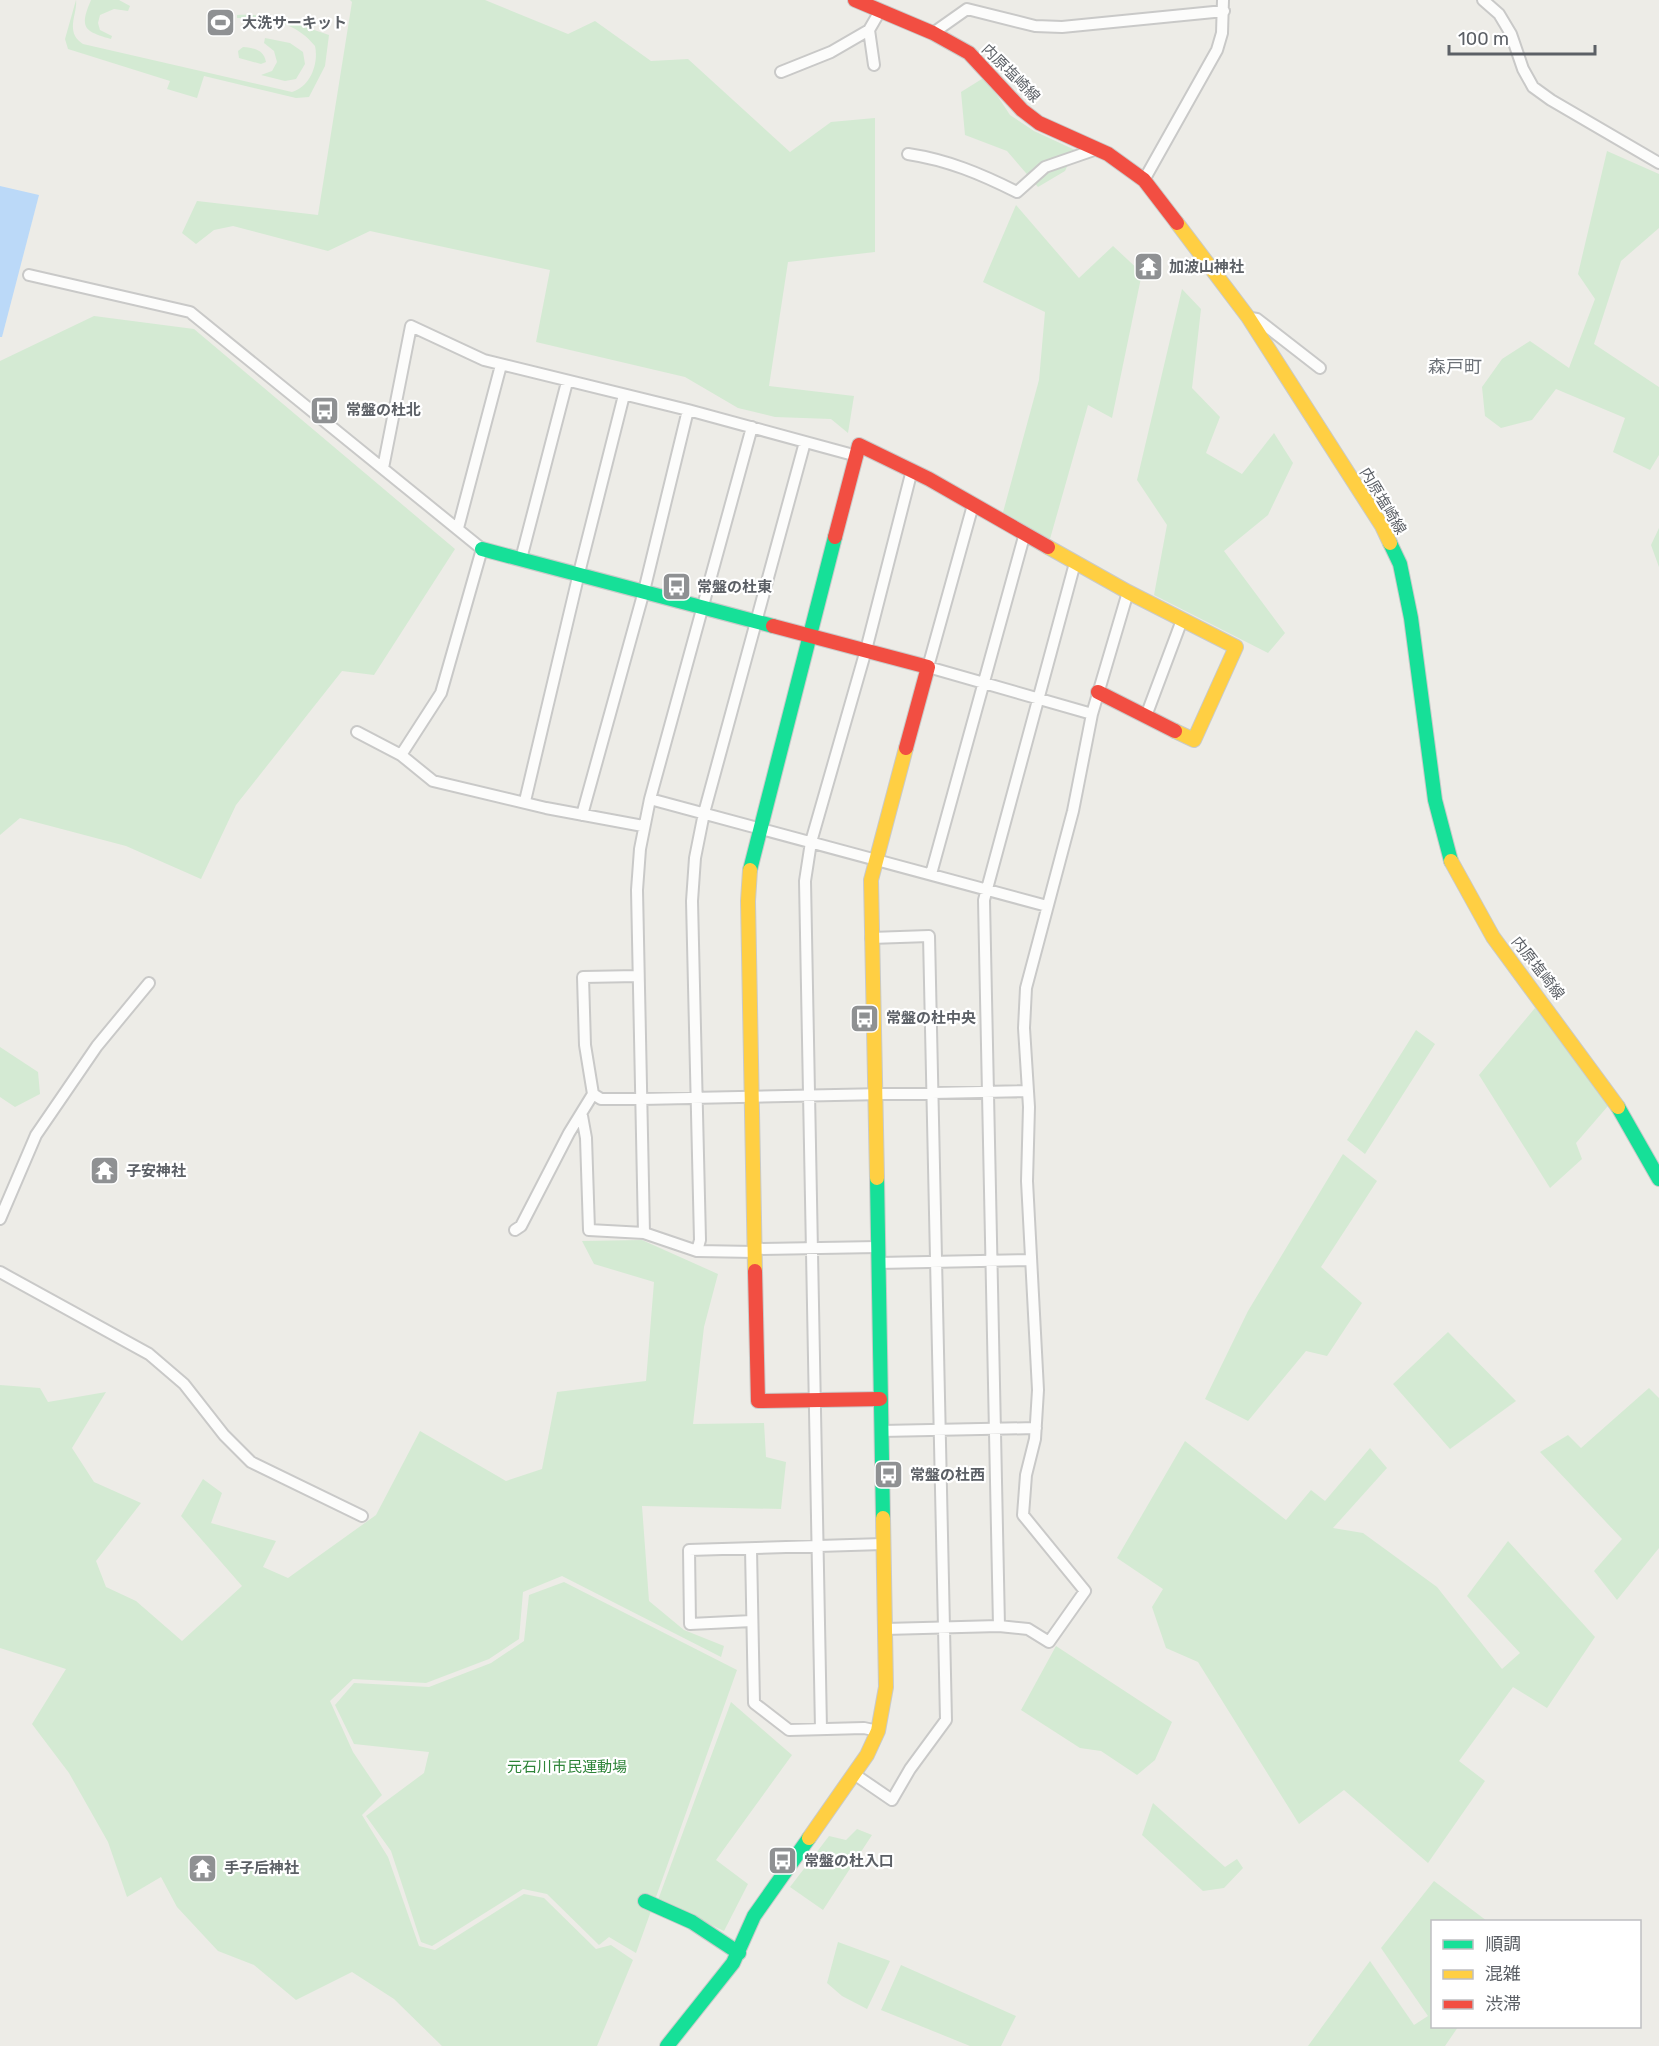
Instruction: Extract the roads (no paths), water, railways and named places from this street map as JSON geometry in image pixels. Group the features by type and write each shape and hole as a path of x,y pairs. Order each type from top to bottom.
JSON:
{"street":[{"name":"内原塩崎線","path":"855,0 933,33 969,53 1022,110 1039,123 1120,160 1144,180 1248,317 1382,526 1400,564 1411,618 1435,800 1441,831 1457,873 1493,937 1611,1094 1659,1178"},
{"path":"1483,0 1498,14 1511,34 1523,69 1533,87 1551,100 1659,163"},
{"path":"933,33 967,9 1035,26 1062,27 1223,5 1222,33 1217,50 1144,180"},
{"path":"781,72 831,52 868,30 880,11"},
{"path":"868,30 873,65"},
{"path":"908,154 939,158 966,167 1017,192 1045,167 1098,149"},
{"path":"28,275 190,312 482,549 986,682 1092,714"},
{"path":"1248,317 1257,320 1320,368"},
{"path":"383,468 411,326 484,360 501,365 688,410 857,456"},
{"path":"458,528 501,365"},
{"path":"521,559 567,382"},
{"path":"525,801 624,395"},
{"path":"582,815 644,591 688,410"},
{"path":"644,1233 637,890 644,826 752,427"},
{"path":"697,1251 699,1240 697,1098 692,901 695,858 704,813 805,442"},
{"path":"880,1399 758,1401 748,882 758,828 859,445 912,470 1128,592 1236,647 1194,740 1098,692"},
{"path":"821,1729 804,896 811,842 866,650 912,470"},
{"path":"667,2046 739,1953 754,1916 854,1774 878,1731 886,1687 871,880 973,505"},
{"path":"931,874 986,682 1025,533"},
{"path":"401,755 441,693 482,549"},
{"path":"999,1626 984,900 1075,562"},
{"path":"885,1629 999,1626 1028,1629 1049,1642 1084,1590 1023,1515 1026,1475 1036,1428 1038,1390 1036,1313 1030,1260 1027,1181 1029,1091 1024,1028 1026,988 1073,811 1092,714 1128,592"},
{"path":"1146,716 1182,620"},
{"path":"357,732 401,755 433,781 582,815 644,826"},
{"path":"650,799 1047,906"},
{"path":"854,1774 892,1800 909,1769 946,1720 929,936 871,938"},
{"path":"515,1230 521,1226 569,1133 582,1116 593,1094 585,1045 583,977 638,976"},
{"path":"0,1219 36,1135 97,1046 149,983"},
{"path":"593,1094 601,1099 641,1099 1029,1091"},
{"path":"582,1116 586,1138 589,1230 644,1233 697,1251 878,1247"},
{"path":"878,1263 1030,1260"},
{"path":"0,1272 149,1354 168,1368 184,1384 224,1435 251,1462 362,1516"},
{"path":"881,1431 1036,1428"},
{"path":"752,1621 690,1624 689,1550 883,1544"},
{"path":"750,1549 754,1703 789,1730 864,1728 878,1731"},
{"path":"645,1901 692,1922 739,1953"}],"water":[{"path":"0,186 39,195 2,337 0,337"}],"place":[{"name":"大洗サーキット","path":"221,23"},
{"name":"加波山神社","path":"1148,267"},
{"name":"常盤の杜北","path":"325,410"},
{"name":"常盤の杜東","path":"676,587"},
{"name":"常盤の杜中央","path":"865,1018"},
{"name":"子安神社","path":"105,1171"},
{"name":"常盤の杜西","path":"889,1475"},
{"name":"常盤の杜入口","path":"783,1861"},
{"name":"手子后神社","path":"203,1868"}],"district":[{"name":"森戸町","path":"1455,367"}],"park label":[{"name":"元石川市民運動場","path":"567,1767"}]}
